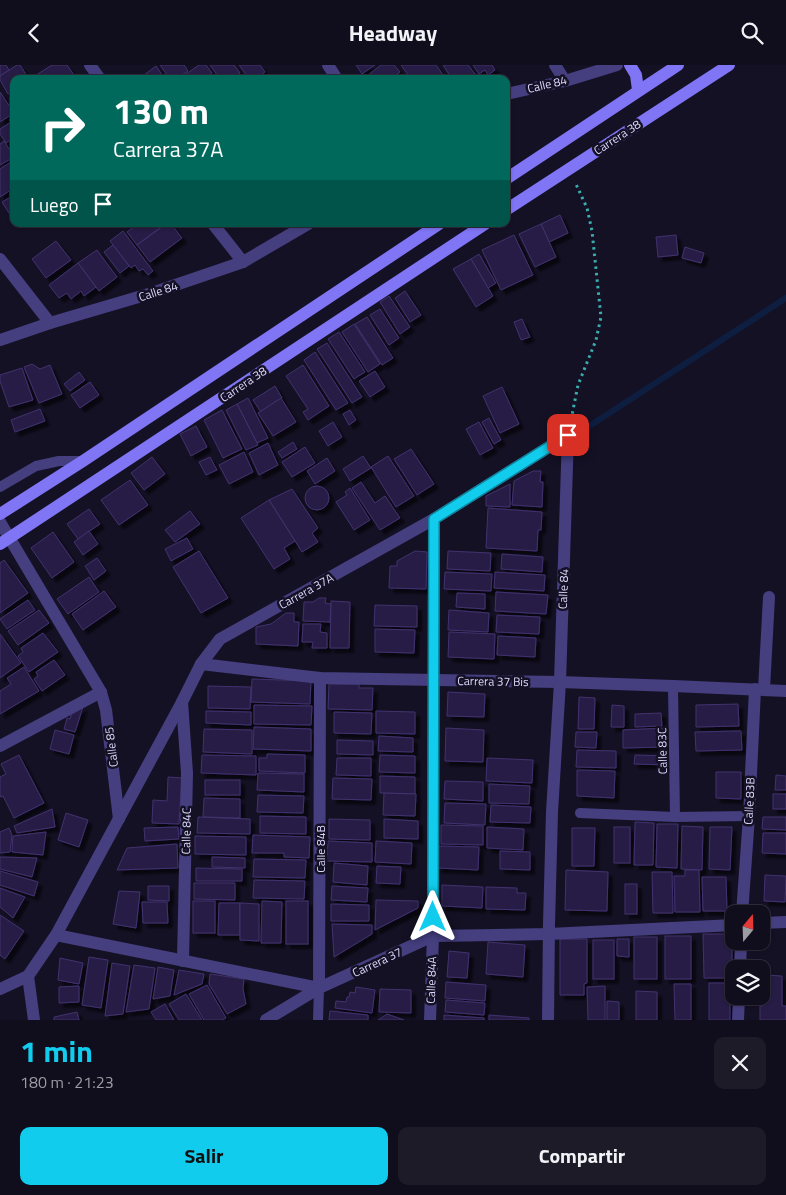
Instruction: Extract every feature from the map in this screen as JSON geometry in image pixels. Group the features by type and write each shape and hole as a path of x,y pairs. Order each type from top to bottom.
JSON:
{"main road":[{"path":"630,65 636,75 638,90"},
{"path":"510,176 678,65"},
{"name":"Carrera 38","path":"510,207 729,65"},
{"name":"Carrera 38","path":"0,514 84,461 434,227"},
{"name":"Carrera 38","path":"5,541 480,227"}],"street":[{"path":"555,65 565,81"},
{"name":"Calle 84","path":"510,93 565,81 617,65"},
{"path":"215,227 243,262"},
{"name":"Calle 84","path":"0,340 152,293 243,262 303,227"},
{"path":"0,259 50,323"},
{"name":"Calle 84","path":"548,1020 552,812 560,682 568,435"},
{"name":"Carrera 37A","path":"119,819 201,664 220,639 434,519 568,435"},
{"name":"Calle 84A","path":"430,1020 433,936 434,519"},
{"name":"Calle 85","path":"0,522 5,541 101,692 106,711 119,819"},
{"name":"Calle 83B","path":"743,905 759,689 769,597"},
{"name":"Carrera 37 Bis","path":"201,664 320,678 674,685 786,691"},
{"name":"Calle 84B","path":"319,988 320,678"},
{"path":"0,746 101,692"},
{"name":"Calle 84C","path":"182,702 187,773 184,961"},
{"path":"0,989 28,976 56,935 119,819"},
{"path":"770,923 786,922"},
{"name":"Carrera 37","path":"266,1020 319,988 433,936 549,934 725,925"},
{"path":"56,935 319,988"},
{"path":"28,976 34,1020"},
{"path":"738,1005 738,1020"}],"lane":[{"path":"0,487 36,466 58,461 84,461"},
{"name":"Calle 83C","path":"674,685 675,817"},
{"path":"580,813 675,817 749,816"},
{"name":"Calle 84B","path":"318,1020 319,988"}],"path":[{"path":"568,435 578,385 596,340 601,317 592,231 586,208 569,168"}],"building":[{"path":"0,65 6,65 9,70 0,76"},
{"path":"17,65 20,65 26,75 10,75 10,93 8,94 0,80 0,76"},
{"path":"52,65 67,65 74,75 36,75"},
{"path":"160,65 184,65 188,71 182,75 167,75"},
{"path":"199,65 206,65 212,73 209,75 185,75"},
{"path":"210,65 234,65 240,73 237,75 217,75"},
{"path":"239,65 260,65 265,72 261,75 246,75"},
{"path":"356,65 375,65 362,74"},
{"path":"381,65 394,65 400,72 396,75 368,75"},
{"path":"401,65 436,65 443,75 408,75"},
{"path":"443,65 468,65 475,74 472,75 449,75"},
{"path":"473,65 492,65 495,70 488,75 485,70 479,74"},
{"path":"156,66 162,75 144,75"},
{"path":"0,92 10,107 10,116 0,122"},
{"path":"10,123 10,140 6,143 0,134 0,129"},
{"path":"4,141 10,151 10,159 0,165 0,144"},
{"path":"10,163 10,191 0,197 0,169"},
{"path":"10,197 10,215 2,202"},
{"path":"560,215 568,233 549,242 541,224"},
{"path":"541,224 556,257 535,267 519,234"},
{"path":"134,227 161,227 137,245 127,232"},
{"path":"162,227 173,227 182,238 150,262 137,245"},
{"path":"123,231 153,271 148,275 143,269 139,271 135,265 131,268 110,241"},
{"path":"514,235 533,275 501,290 482,250"},
{"path":"676,235 678,255 658,257 656,237"},
{"path":"56,241 71,260 46,278 32,259"},
{"path":"113,245 129,266 120,273 104,252"},
{"path":"685,247 704,253 701,263 682,258"},
{"path":"97,250 117,277 99,291 78,263"},
{"path":"479,254 496,283 488,288 471,259"},
{"path":"471,259 493,296 476,307 453,269"},
{"path":"78,263 96,287 84,296 81,291 71,299 67,293 59,298 49,285"},
{"path":"405,291 421,315 410,322 395,298"},
{"path":"389,296 410,327 400,334 380,302"},
{"path":"380,309 399,338 389,345 370,315"},
{"path":"367,317 393,358 382,365 355,324"},
{"path":"522,319 530,337 521,340 514,322"},
{"path":"354,324 380,364 368,372 342,332"},
{"path":"339,332 365,372 354,379 328,339"},
{"path":"327,343 362,397 352,403 317,349"},
{"path":"315,352 348,403 336,410 304,360"},
{"path":"32,364 40,369 50,365 62,394 39,403 24,367"},
{"path":"303,365 329,406 308,420 303,412 308,409 286,376"},
{"path":"22,368 33,400 9,407 0,381 0,375"},
{"path":"375,371 385,387 370,397 359,381"},
{"path":"79,372 85,380 70,391 64,384"},
{"path":"90,382 99,395 80,408 71,395"},
{"path":"275,386 282,398 261,412 253,400"},
{"path":"502,387 519,424 500,433 483,396"},
{"path":"248,398 268,438 257,443 237,404"},
{"path":"281,398 296,422 273,436 258,413"},
{"path":"237,404 258,445 246,450 226,410"},
{"path":"40,409 45,421 15,432 11,420"},
{"path":"222,410 242,449 223,458 204,420"},
{"path":"350,410 356,420 349,425 343,414"},
{"path":"489,418 501,440 494,444 482,422"},
{"path":"333,422 342,437 328,446 319,431"},
{"path":"479,422 493,448 480,455 466,429"},
{"path":"196,426 207,447 191,456 180,434"},
{"path":"293,442 297,449 282,458 278,452"},
{"path":"268,443 278,465 259,475 249,453"},
{"path":"305,447 315,463 292,477 282,462"},
{"path":"411,449 434,484 417,495 394,459"},
{"path":"244,452 253,472 229,484 219,465"},
{"path":"363,456 371,468 350,481 343,469"},
{"path":"388,456 414,496 396,507 371,467"},
{"path":"152,457 165,474 144,490 131,473"},
{"path":"210,457 217,470 206,475 199,462"},
{"path":"327,458 335,471 315,484 307,471"},
{"path":"533,471 541,471 540,482 543,482 542,507 512,505 514,481"},
{"path":"130,480 148,505 119,525 101,500"},
{"path":"361,482 375,503 385,496 400,518 380,530 352,488"},
{"path":"510,484 510,507 486,506 486,496"},
{"path":"317,486 325,490 329,498 325,506 317,510 309,506 305,498 309,490"},
{"path":"350,488 370,520 354,530 336,502 347,495 345,492"},
{"path":"292,489 318,528 312,533 318,542 302,552 269,500"},
{"path":"269,500 295,541 284,548 290,559 274,569 241,518"},
{"path":"488,508 542,512 541,530 538,530 537,551 486,548"},
{"path":"89,509 100,524 78,539 67,524"},
{"path":"190,511 200,524 175,542 165,530"},
{"path":"89,531 98,544 83,555 74,542"},
{"path":"53,532 74,562 52,578 31,548"},
{"path":"187,538 193,549 171,561 165,549"},
{"path":"199,551 228,598 201,613 173,567"},
{"path":"415,551 427,552 426,589 389,588 390,566 397,566 397,561"},
{"path":"448,551 491,553 490,571 447,569"},
{"path":"502,554 543,557 542,572 501,569"},
{"path":"97,558 106,571 94,580 85,566"},
{"path":"4,560 28,593 0,613 0,563"},
{"path":"445,572 492,574 491,591 444,589"},
{"path":"495,572 545,575 544,591 494,588"},
{"path":"89,577 99,592 68,614 57,599"},
{"path":"104,591 116,607 83,630 72,614"},
{"path":"496,592 548,595 546,614 495,611"},
{"path":"457,593 485,594 485,609 456,607"},
{"path":"319,598 326,598 325,603 331,604 330,622 303,621 304,602 313,602"},
{"path":"28,600 35,610 7,629 0,619"},
{"path":"331,601 350,602 349,648 330,648"},
{"path":"375,605 417,606 417,627 374,626"},
{"path":"39,610 49,623 18,645 8,631"},
{"path":"449,610 489,613 488,632 448,630"},
{"path":"286,613 294,613 294,622 299,622 298,646 256,644 256,627 271,624"},
{"path":"497,615 540,617 539,634 496,632"},
{"path":"303,624 321,624 320,632 327,633 327,648 312,648 313,642 302,642"},
{"path":"375,629 415,630 414,653 375,652"},
{"path":"449,632 495,634 494,659 448,657"},
{"path":"43,633 58,652 29,672 18,656 23,652 21,648"},
{"path":"0,634 21,663 0,678"},
{"path":"498,636 536,638 535,657 497,655"},
{"path":"54,660 65,675 42,691 34,679 38,676 36,672"},
{"path":"24,667 39,691 0,714 0,691 11,684 7,678"},
{"path":"252,679 311,681 310,704 251,702"},
{"path":"329,684 359,684 359,688 373,688 372,710 328,709"},
{"path":"208,686 251,687 250,709 208,708"},
{"path":"448,692 485,694 484,717 447,716"},
{"path":"579,697 595,698 594,729 578,729"},
{"path":"738,704 739,726 696,727 696,705"},
{"path":"254,705 312,706 311,725 254,724"},
{"path":"612,705 624,706 624,727 611,727"},
{"path":"83,707 75,732 64,729 67,718 70,719 72,711"},
{"path":"206,711 251,712 251,725 206,723"},
{"path":"376,711 415,712 415,734 376,733"},
{"path":"334,712 372,713 371,734 334,733"},
{"path":"661,713 662,726 635,727 635,714"},
{"path":"254,727 311,729 311,751 253,749"},
{"path":"446,728 484,730 483,762 445,761"},
{"path":"665,728 666,747 623,748 623,730"},
{"path":"204,729 252,730 252,754 203,752"},
{"path":"55,730 74,735 69,754 50,749"},
{"path":"741,731 742,750 696,751 695,732"},
{"path":"576,732 597,732 596,748 575,747"},
{"path":"379,736 413,738 413,752 378,751"},
{"path":"337,740 373,741 373,755 337,754"},
{"path":"577,750 616,751 616,768 576,767"},
{"path":"267,754 305,755 305,773 259,771 259,758 267,758"},
{"path":"19,755 44,803 14,818 3,796 0,797 0,777 6,774 1,764"},
{"path":"202,755 256,756 256,775 201,773"},
{"path":"380,755 415,756 415,773 379,772"},
{"path":"635,755 668,756 668,765 634,764"},
{"path":"337,758 371,758 371,776 336,775"},
{"path":"487,758 533,760 532,783 486,781"},
{"path":"577,770 615,771 614,798 577,796"},
{"path":"716,772 741,772 741,799 716,798"},
{"path":"258,773 304,774 304,792 257,790"},
{"path":"776,775 786,776 786,790 775,790"},
{"path":"380,776 415,777 415,794 380,793"},
{"path":"168,777 182,778 179,824 152,823 153,800 167,801"},
{"path":"333,778 372,779 371,800 332,799"},
{"path":"205,780 240,780 240,795 205,795"},
{"path":"445,781 483,782 483,801 444,799"},
{"path":"489,784 530,786 529,804 489,803"},
{"path":"384,793 416,794 415,816 383,815"},
{"path":"773,794 786,794 786,809 773,809"},
{"path":"258,795 304,796 303,813 257,812"},
{"path":"204,798 240,799 240,818 203,817"},
{"path":"445,803 486,804 485,825 444,823"},
{"path":"491,805 531,807 530,823 490,822"},
{"path":"52,809 55,827 17,833 14,826"},
{"path":"66,813 88,820 79,847 58,840"},
{"path":"260,816 306,817 306,834 260,833"},
{"path":"198,817 250,819 250,834 197,833"},
{"path":"763,817 786,817 786,830 762,829"},
{"path":"329,819 370,820 370,840 329,839"},
{"path":"384,819 418,821 418,839 384,838"},
{"path":"635,822 654,823 653,865 634,865"},
{"path":"657,824 678,824 677,868 656,867"},
{"path":"441,825 483,826 483,845 441,844"},
{"path":"682,826 703,827 702,870 681,869"},
{"path":"178,827 179,839 145,841 144,828"},
{"path":"487,827 524,829 523,850 487,848"},
{"path":"614,827 630,827 630,863 614,863"},
{"path":"710,827 732,827 730,870 709,869"},
{"path":"9,828 12,835 10,852 0,853 0,832"},
{"path":"572,828 595,828 594,866 572,866"},
{"path":"46,832 43,855 12,852 13,836"},
{"path":"763,833 786,833 786,854 762,853"},
{"path":"253,835 310,837 309,858 284,857 284,853 252,853"},
{"path":"195,836 246,837 246,855 195,854"},
{"path":"328,841 372,843 372,862 327,861"},
{"path":"376,841 412,843 411,864 375,862"},
{"path":"177,844 178,868 117,870 127,848"},
{"path":"438,846 479,847 478,870 437,868"},
{"path":"500,851 530,852 530,870 500,869"},
{"path":"0,857 37,858 32,877 0,869"},
{"path":"212,857 245,858 245,868 212,867"},
{"path":"254,859 306,860 305,878 253,877"},
{"path":"334,863 368,866 367,885 333,882"},
{"path":"377,866 401,867 400,884 376,883"},
{"path":"196,868 242,869 242,881 196,881"},
{"path":"566,870 608,872 607,911 565,910"},
{"path":"685,870 699,870 700,912 675,912 674,876 685,876"},
{"path":"0,871 38,882 34,896 0,885"},
{"path":"652,872 672,872 673,913 653,913"},
{"path":"765,875 786,876 785,902 764,901"},
{"path":"702,877 726,877 727,905 725,905 725,911 703,911"},
{"path":"254,880 305,881 304,899 253,898"},
{"path":"194,883 235,883 235,900 194,899"},
{"path":"625,884 637,884 637,914 625,914"},
{"path":"442,885 483,887 482,908 442,906"},
{"path":"148,886 169,886 169,901 148,900"},
{"path":"332,886 368,888 367,902 331,900"},
{"path":"486,887 517,888 517,893 526,893 525,910 486,909"},
{"path":"0,888 25,897 13,918 0,907"},
{"path":"119,891 140,892 136,928 113,924"},
{"path":"376,900 418,901 418,908 375,930"},
{"path":"193,901 215,901 215,933 193,933"},
{"path":"262,901 282,902 281,943 261,943"},
{"path":"286,901 308,901 308,944 286,944"},
{"path":"142,902 167,902 168,923 143,923"},
{"path":"219,903 240,903 240,935 218,935"},
{"path":"240,903 259,904 259,941 240,940"},
{"path":"331,904 369,905 369,921 331,921"},
{"path":"0,915 24,931 5,959 0,955"},
{"path":"332,924 372,925 372,934 334,957"},
{"path":"703,934 725,934 725,950 732,950 732,960 725,960 725,978 704,978"},
{"path":"665,936 691,936 691,979 665,979"},
{"path":"634,937 657,937 657,979 634,979"},
{"path":"560,939 587,939 587,983 584,984 584,995 560,995"},
{"path":"617,939 629,939 629,957 617,956"},
{"path":"593,940 614,940 614,979 593,979"},
{"path":"488,942 525,945 523,977 486,974"},
{"path":"449,951 469,953 467,978 447,977"},
{"path":"89,957 108,960 101,1008 82,1005"},
{"path":"60,958 83,963 79,984 58,980"},
{"path":"112,963 130,966 123,1014 105,1016"},
{"path":"134,965 155,968 149,1009 126,1012"},
{"path":"158,967 174,970 170,996 153,999"},
{"path":"179,970 204,974 202,984 174,995"},
{"path":"210,974 244,979 243,989 246,1004 227,1014 209,984"},
{"path":"770,975 782,976 782,1006 786,1006 786,1020 760,1020 760,1006 770,1005"},
{"path":"446,982 486,985 485,1001 445,998"},
{"path":"709,983 725,983 725,1005 730,1005 730,1020 709,1020"},
{"path":"674,984 691,984 691,1020 675,1020"},
{"path":"207,985 226,1018 222,1020 204,1020 189,994"},
{"path":"79,986 79,1002 59,1003 59,987"},
{"path":"605,986 605,1020 588,1020 587,987"},
{"path":"356,987 375,990 372,1013 335,1008 336,1001 346,1002 350,992 355,993"},
{"path":"380,989 411,990 411,1013 379,1012"},
{"path":"636,991 657,992 657,1020 636,1020"},
{"path":"186,994 202,1020 179,1020 169,1004"},
{"path":"446,1000 485,1003 484,1015 445,1012"},
{"path":"607,1001 619,1002 619,1020 607,1020"},
{"path":"165,1004 174,1020 156,1020 151,1012"},
{"path":"330,1011 368,1015 368,1020 329,1020"},
{"path":"77,1012 79,1020 54,1020 54,1017"},
{"path":"387,1014 404,1020 378,1020"},
{"path":"444,1015 484,1018 484,1020 444,1020"},
{"path":"489,1015 529,1018 529,1020 489,1020"}],"waterway":[{"path":"571,438 786,298"}],"route":[{"path":"433,917 434,519 568,435"}]}
